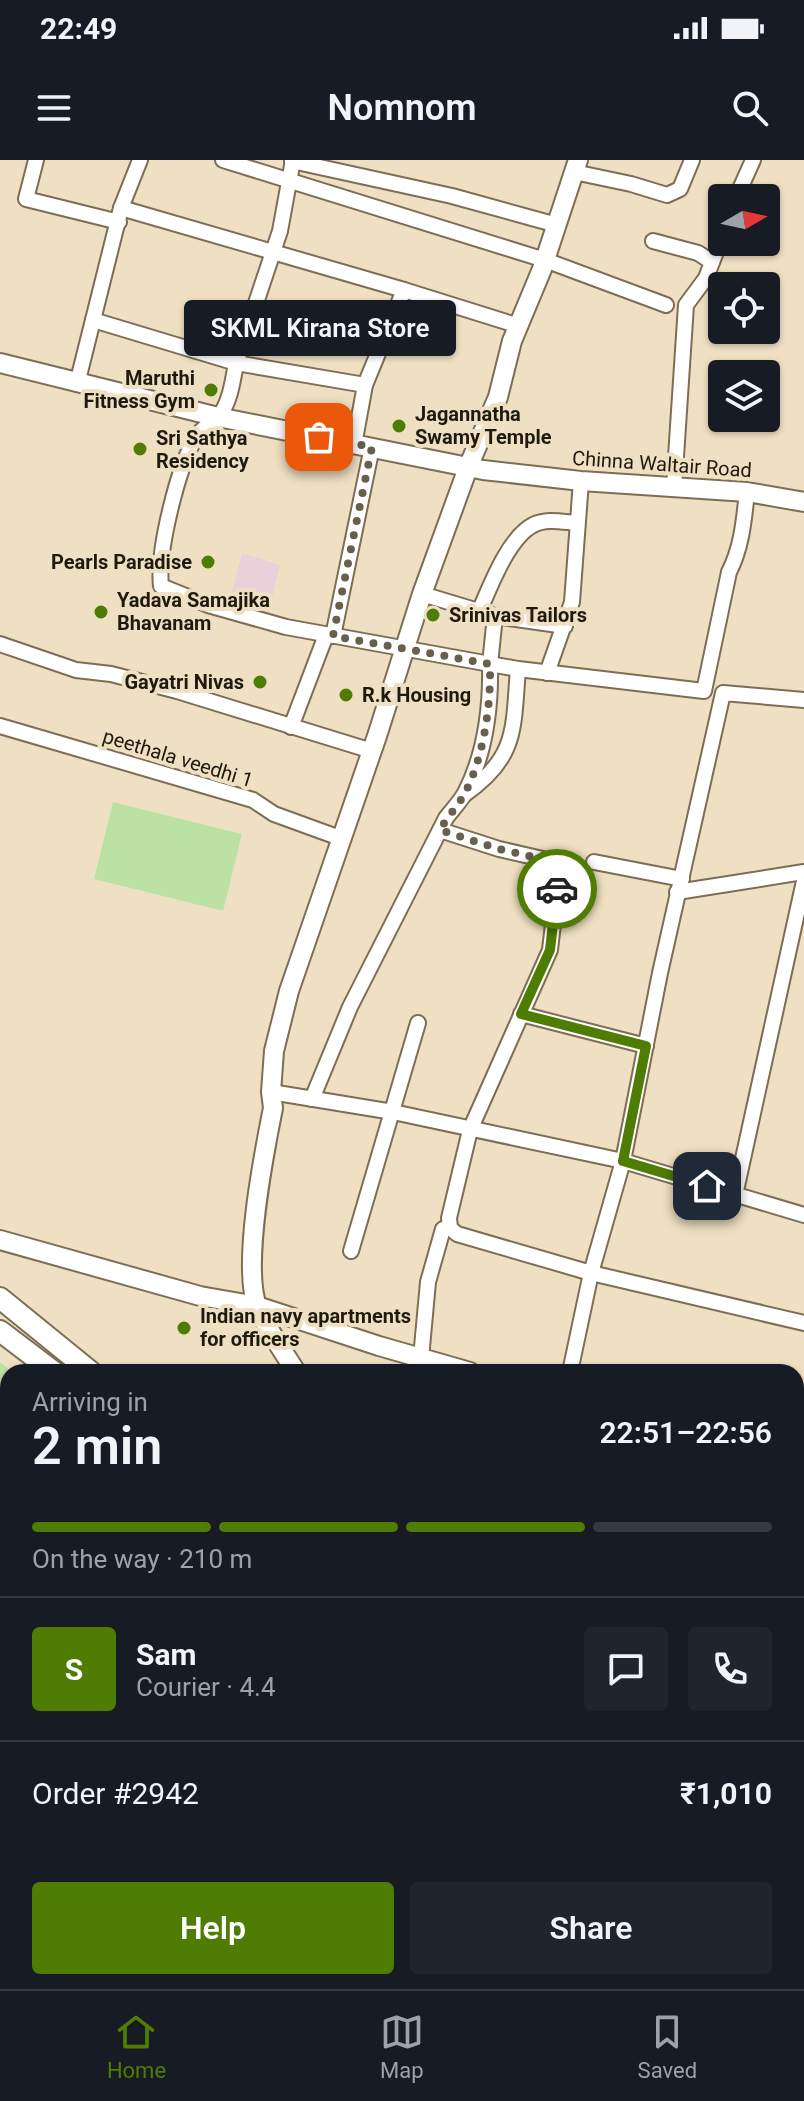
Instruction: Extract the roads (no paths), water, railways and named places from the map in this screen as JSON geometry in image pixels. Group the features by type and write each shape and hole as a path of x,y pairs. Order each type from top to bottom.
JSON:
{"main road":[{"path":"0,1298 81,1364"},
{"path":"0,1331 43,1364"}],"street":[{"path":"36,160 26,199 120,215 273,252 519,326"},
{"path":"77,384 120,215 140,160"},
{"path":"223,160 545,260 666,305"},
{"path":"291,1364 257,1306 253,1270 254,1229 273,1108 274,1051 289,991 372,751 422,594 469,465 498,397 512,341 545,260 576,166 667,195 680,189 692,160"},
{"path":"742,184 753,160"},
{"path":"557,225 452,196 292,161 280,231 236,363 232,384 218,417 195,438 177,491 159,565 161,586 208,605 329,636 547,673 804,700"},
{"path":"653,241 698,253 712,262"},
{"path":"674,487 686,305 706,278 714,256"},
{"path":"291,727 329,636 363,446 365,385 404,290"},
{"path":"93,320 236,363 365,385"},
{"name":"Chinna Waltair Road","path":"0,363 218,417 510,473 747,492 804,502"},
{"path":"547,673 572,602 581,481"},
{"path":"704,691 729,572 743,527 747,492"},
{"path":"479,612 501,564 532,526 544,522 577,523"},
{"path":"422,594 495,616 565,626"},
{"path":"465,794 491,697 490,664 495,616"},
{"path":"0,644 76,670 150,683 372,751"},
{"path":"312,1099 350,1007 440,830 465,794 501,762 508,749 518,669"},
{"path":"572,1364 591,1273 623,1161 723,693"},
{"name":"peethala veedhi 1","path":"0,726 253,800 274,814 340,838"},
{"path":"440,830 499,849 560,863 550,950 470,1130 449,1218 450,1228 457,1234 591,1273 804,1323"},
{"path":"594,862 680,886 804,872"},
{"path":"735,1195 804,881"},
{"path":"521,1014 646,1046"},
{"path":"351,1251 418,1023"},
{"path":"271,1092 393,1112 623,1161 804,1215"},
{"path":"421,1358 428,1282 443,1229"},
{"path":"0,1240 200,1296 257,1306 442,1364"}],"place":[{"name":"Maruthi Fitness Gym","path":"211,390"},
{"name":"Jagannatha Swamy Temple","path":"399,426"},
{"name":"SKML Kirana Store","path":"319,437"},
{"name":"Sri Sathya Residency","path":"140,449"},
{"name":"Pearls Paradise","path":"208,562"},
{"name":"Yadava Samajika Bhavanam","path":"101,612"},
{"name":"Srinivas Tailors","path":"433,615"},
{"name":"Gayatri Nivas","path":"260,682"},
{"name":"R.k Housing","path":"346,695"},
{"name":"Indian navy apartments for officers","path":"184,1328"}]}
